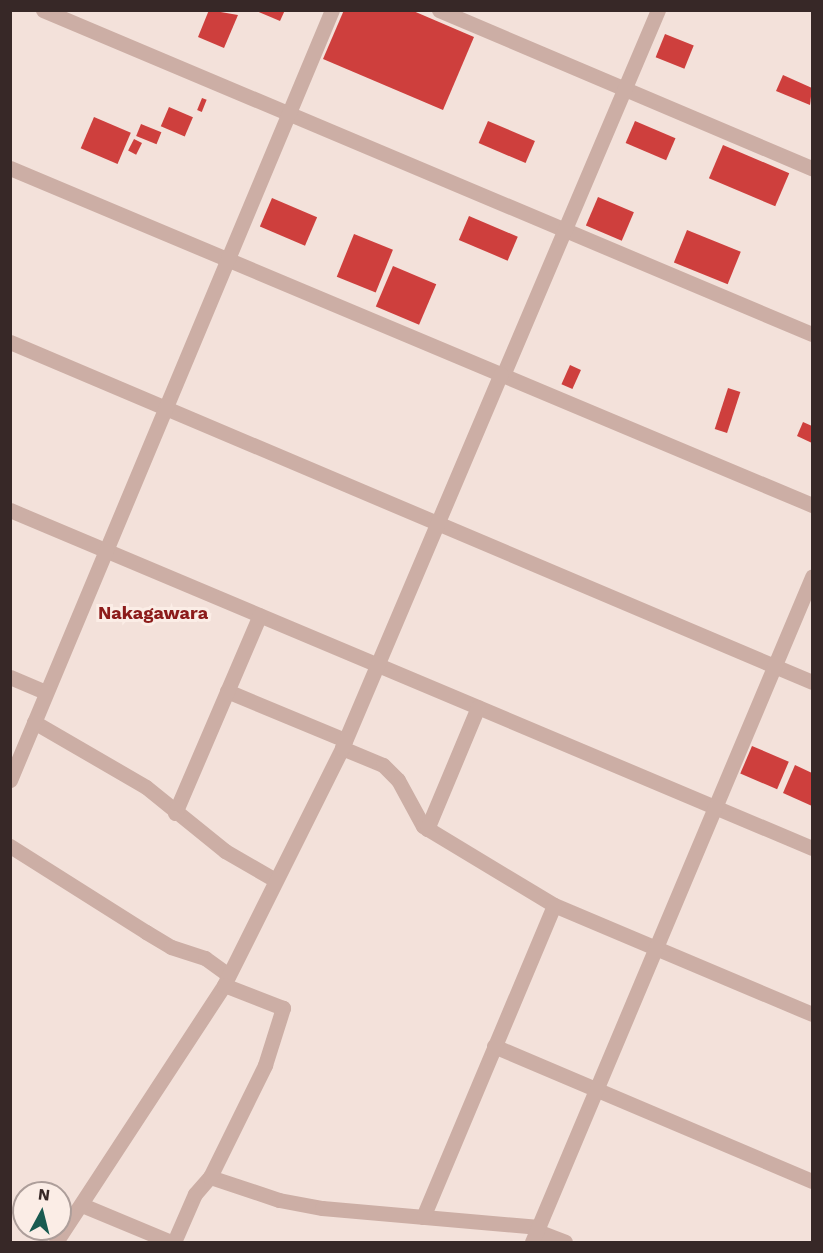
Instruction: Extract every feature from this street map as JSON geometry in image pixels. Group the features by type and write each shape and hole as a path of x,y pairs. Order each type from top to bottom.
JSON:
{"street":[{"path":"43,10 813,334"},
{"path":"10,780 332,10"},
{"path":"439,10 813,168"},
{"path":"56,1242 226,980 343,744 658,10"},
{"path":"10,168 813,505"},
{"path":"10,342 437,525 813,682"},
{"path":"10,510 813,848"},
{"path":"536,1233 813,577"},
{"path":"175,813 260,615"},
{"path":"10,677 46,692"},
{"path":"227,691 343,744 383,765 398,780 427,829 554,905 813,1014"},
{"path":"427,829 478,707"},
{"path":"34,722 123,772 225,851 275,879"},
{"path":"10,846 171,947 205,958 226,980 283,1008 265,1065 210,1177 195,1194 173,1242 82,1205"},
{"path":"423,1217 554,905"},
{"path":"494,1046 813,1181"},
{"path":"210,1177 279,1200 536,1233 566,1242"}],"building":[{"path":"209,10 238,15 224,48 198,37"},
{"path":"254,10 285,10 280,21"},
{"path":"344,10 411,10 474,37 443,110 323,59"},
{"path":"665,34 694,46 684,69 656,57"},
{"path":"783,75 812,88 810,105 776,91"},
{"path":"202,98 207,100 202,112 197,110"},
{"path":"169,107 193,117 185,136 161,126"},
{"path":"94,117 131,133 118,164 81,148"},
{"path":"488,121 535,141 526,163 479,143"},
{"path":"635,121 676,138 666,160 626,143"},
{"path":"141,124 161,132 157,144 136,136"},
{"path":"134,139 142,143 136,155 128,151"},
{"path":"723,145 789,173 775,206 709,178"},
{"path":"598,197 634,212 622,241 586,226"},
{"path":"272,198 317,217 305,246 260,227"},
{"path":"469,216 518,237 508,261 459,240"},
{"path":"687,230 741,252 728,284 674,262"},
{"path":"354,234 393,250 376,292 337,277"},
{"path":"393,266 436,284 419,325 376,307"},
{"path":"570,365 581,370 572,389 561,384"},
{"path":"728,388 740,392 727,433 715,429"},
{"path":"803,422 812,426 812,443 797,436"},
{"path":"752,746 789,762 777,789 740,774"},
{"path":"795,765 812,773 812,806 783,793"}],"district":[{"name":"Nakagawara","path":"153,613"}]}
